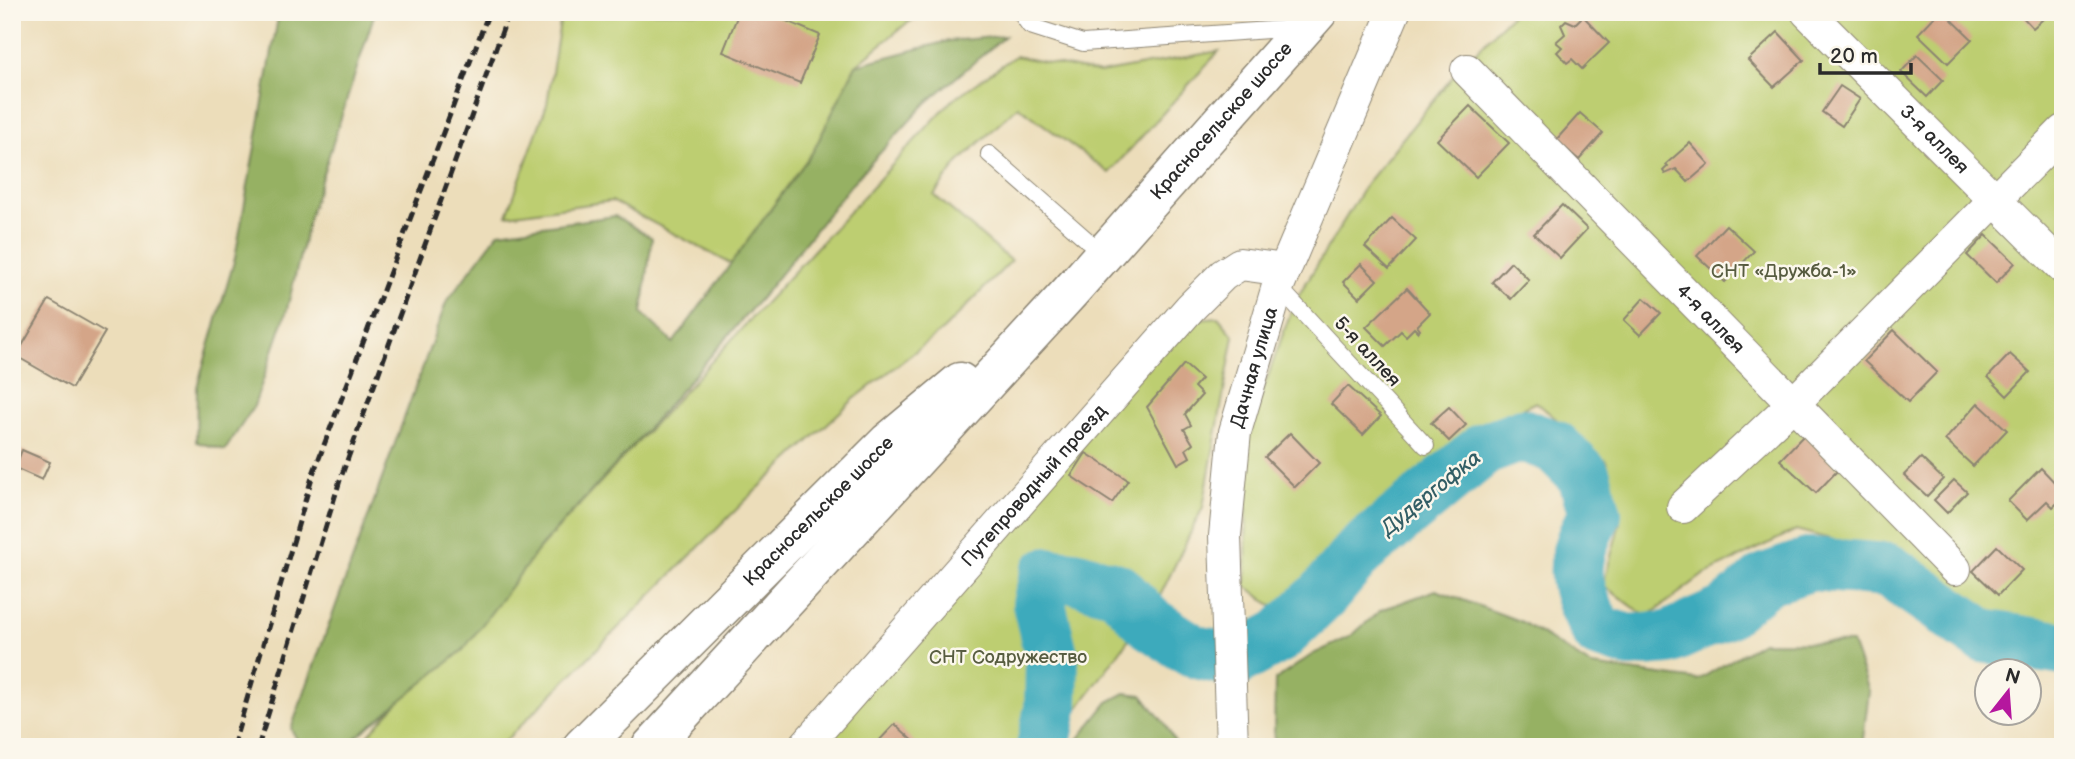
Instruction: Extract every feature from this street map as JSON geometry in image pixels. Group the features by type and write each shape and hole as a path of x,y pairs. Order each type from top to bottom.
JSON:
{"highway":[{"name":"Красносельское шоссе","path":"651,747 1070,292 1311,20"},
{"name":"Красносельское шоссе","path":"582,747 888,442 1070,292"}],"street":[{"name":"Дачная улица","path":"1232,747 1225,536 1235,432 1281,278 1394,12"},
{"name":"3-я аллея","path":"1807,12 2063,268"},
{"name":"4-я аллея","path":"1467,71 1795,402 1955,569"},
{"path":"1684,507 1795,402 2063,131"},
{"name":"Путепроводный проезд","path":"804,747 1190,308 1223,275 1240,264 1281,278"}],"lane":[{"path":"1020,12 1030,26 1083,43 1311,20"},
{"path":"989,154 1103,254"},
{"name":"5-я аллея","path":"1281,278 1426,446"}],"green space":[{"path":"279,12 375,12 311,211 286,313 254,406 225,450 196,442 197,387 235,258"},
{"path":"564,12 931,12 907,23 856,65 814,150 731,264 612,201 507,215 547,104 560,22"},
{"path":"1080,12 1191,12 1120,22 1093,18"},
{"name":"СНТ «Дружба-1»","path":"1514,12 2063,12 2063,629 1995,616 1895,556 1796,530 1703,575 1647,617 1603,585 1620,523 1607,462 1536,402 1466,442 1432,468 1275,608 1246,586 1247,435 1294,303 1368,181 1459,69"},
{"path":"1005,36 926,103 854,181 765,293 630,449 542,545 463,650 344,747 301,747 291,729 446,303 499,232 615,216 652,238 642,313 673,343 814,150 856,65 948,41"},
{"path":"1219,51 1109,173 1018,106 957,164 934,195 1011,261 944,329 854,399 750,496 499,747 357,747 952,100 1015,56 1100,73"},
{"name":"СНТ Содружество","path":"1218,317 1234,336 1203,507 1160,596 1050,747 820,747 1177,321"},
{"path":"1436,590 1522,622 1592,666 1698,680 1762,642 1852,643 1869,691 1862,747 1290,747 1274,739 1275,680 1313,654 1350,637 1381,610"},
{"path":"1125,693 1142,695 1165,724 1178,747 1072,747 1108,702"}],"building":[{"path":"739,12 765,12 820,35 800,83 723,52"},
{"path":"1939,12 1944,12 1972,39 1948,63 1918,34"},
{"path":"2018,12 2051,12 2033,28"},
{"path":"1583,16 1609,43 1582,69 1572,59 1567,63 1557,52 1562,47 1556,42 1565,34 1561,25 1566,20 1575,24"},
{"path":"1778,32 1804,60 1774,87 1748,60"},
{"path":"1917,55 1943,80 1927,97 1901,72"},
{"path":"1840,86 1860,99 1842,126 1822,112"},
{"path":"1470,106 1509,143 1476,177 1437,140"},
{"path":"1580,113 1603,133 1579,160 1556,140"},
{"path":"1690,143 1709,164 1688,182 1676,169 1665,174 1663,171 1668,166 1666,164"},
{"path":"1562,205 1587,229 1560,258 1534,234"},
{"path":"1392,218 1416,240 1389,269 1365,247"},
{"path":"1726,225 1754,251 1725,282 1697,256"},
{"path":"1986,235 2015,263 1996,283 1967,255"},
{"path":"1511,262 1529,280 1511,299 1492,282"},
{"path":"1361,264 1377,280 1359,298 1343,282"},
{"path":"1407,288 1430,313 1417,326 1420,330 1418,332 1414,328 1406,336 1401,331 1385,346 1366,327"},
{"path":"1644,298 1661,313 1640,335 1624,320"},
{"path":"49,300 105,332 72,388 16,356"},
{"path":"1894,330 1937,372 1908,402 1864,361"},
{"path":"2010,354 2030,372 2007,396 1988,377"},
{"path":"1184,364 1201,379 1194,387 1202,395 1185,414 1191,425 1184,429 1193,444 1186,449 1190,457 1178,464 1147,407"},
{"path":"1348,386 1381,416 1363,435 1331,404"},
{"path":"1978,403 2007,430 1973,466 1945,440"},
{"path":"1449,407 1466,425 1449,441 1431,423"},
{"path":"1290,433 1319,463 1295,487 1265,457"},
{"path":"1804,435 1839,469 1816,493 1780,460"},
{"path":"22,450 50,462 42,480 15,468"},
{"path":"1086,453 1128,480 1112,503 1071,476"},
{"path":"1921,458 1943,479 1927,496 1904,475"},
{"path":"2041,468 2060,488 2063,498 2053,507 2047,501 2027,520 2008,501"},
{"path":"1954,480 1967,492 1947,513 1934,500"},
{"path":"1997,546 2022,570 1998,595 1973,571"},
{"path":"895,724 918,745 873,747"}],"waterway":[{"name":"Дудергофка","path":"1043,747 1051,708 1052,658 1039,604 1047,574 1075,577 1118,590 1150,623 1193,651 1234,661 1280,636 1323,595 1359,552 1484,449 1522,435 1555,447 1584,476 1595,514 1581,546 1577,573 1583,601 1599,632 1629,641 1668,638 1726,612 1765,580 1811,564 1888,570 1983,636 2063,649"}],"railway":[{"path":"233,747 313,474 489,12"},
{"path":"258,747 340,480 509,12"}]}
